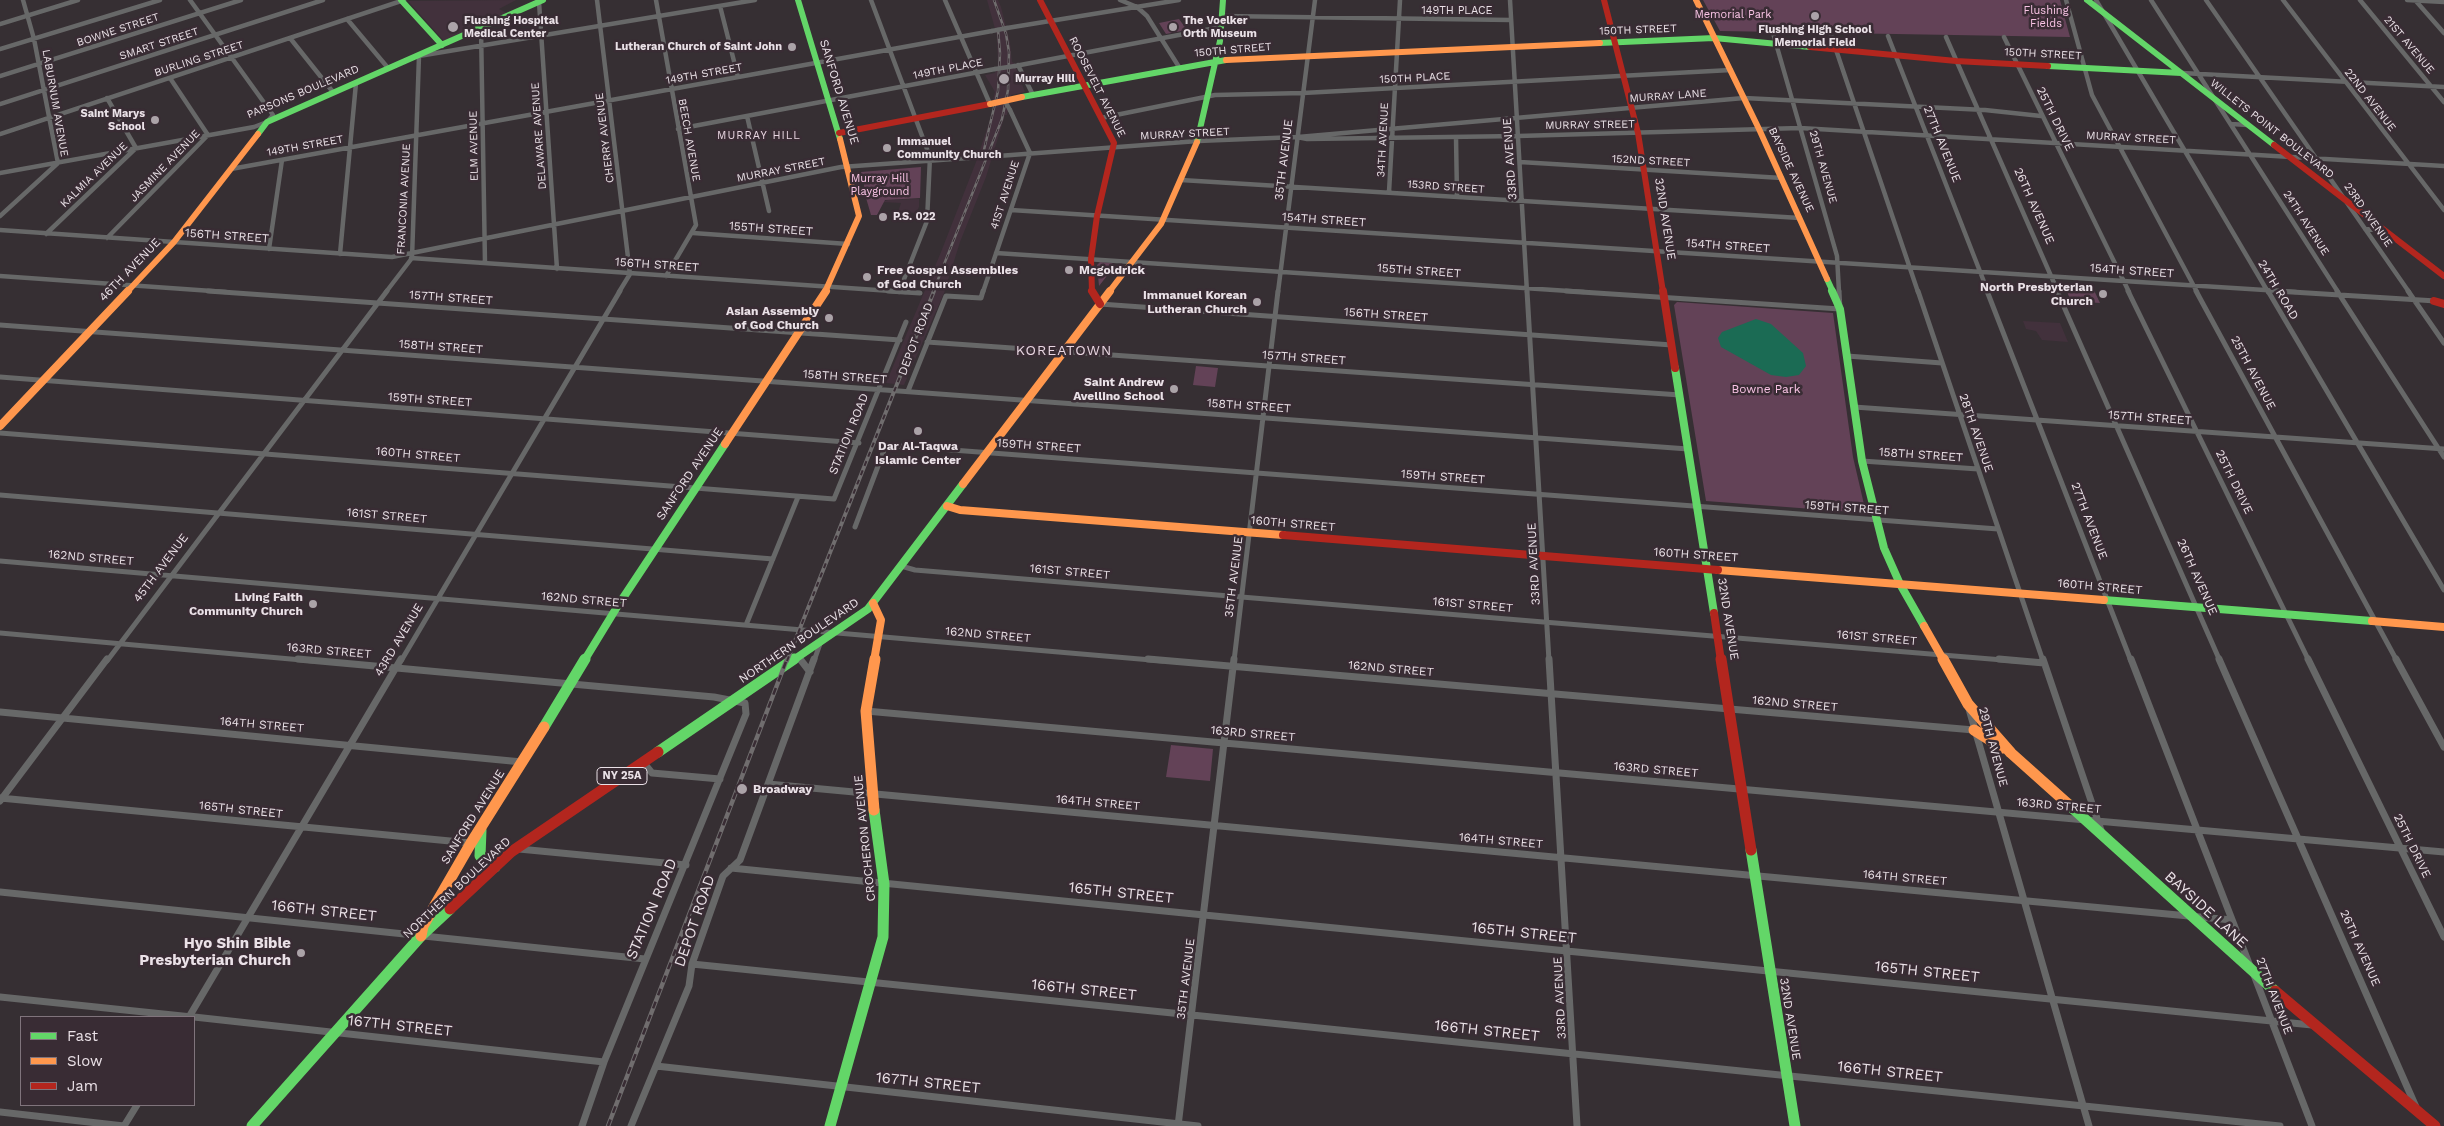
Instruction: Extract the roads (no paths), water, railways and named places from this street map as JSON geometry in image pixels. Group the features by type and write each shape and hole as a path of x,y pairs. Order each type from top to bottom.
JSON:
{"street":[{"name":"LABURNUM AVENUE","path":"0,216 58,163 40,64 23,0"},
{"path":"0,24 78,0"},
{"path":"0,49 160,0"},
{"path":"190,0 274,115 267,122"},
{"name":"BOWNE STREET","path":"0,76 241,0"},
{"name":"SMART STREET","path":"0,104 323,0"},
{"path":"402,0 445,48 481,46 755,0"},
{"name":"BURLING STREET","path":"0,134 402,0"},
{"name":"CHERRY AVENUE","path":"597,0 630,274"},
{"name":"BEECH AVENUE","path":"656,0 696,225 693,234"},
{"name":"SANFORD AVENUE","path":"421,936 423,926 476,843 481,830 569,684 613,613 828,287 848,244 859,216 839,133 798,0"},
{"path":"871,0 929,161 927,221 899,292"},
{"path":"945,0 990,104"},
{"name":"ROOSEVELT AVENUE","path":"1040,0 1115,147 1097,216 1091,259 1092,294 1100,304"},
{"path":"1120,0 1137,7 1153,25 1179,67"},
{"name":"149TH STREET","path":"231,169 992,30 1179,0"},
{"name":"NORTHERN BOULEVARD","path":"252,1126 421,936 514,850 868,609 1163,220 1198,141 1216,61 1223,0"},
{"name":"35TH AVENUE","path":"1178,1125 1280,272 1315,0"},
{"name":"34TH AVENUE","path":"1389,192 1400,0"},
{"name":"33RD AVENUE","path":"1510,0 1577,1126"},
{"name":"32ND AVENUE","path":"1604,0 1638,133 1794,1126"},
{"name":"BAYSIDE AVENUE","path":"1696,0 1782,178 1840,309 1847,356"},
{"name":"25TH AVENUE","path":"2066,0 2092,94 2444,747"},
{"name":"WILLETS POINT BOULEVARD","path":"2087,0 2444,276"},
{"name":"24TH ROAD","path":"2096,0 2444,590"},
{"name":"24TH AVENUE","path":"2151,0 2218,101 2249,154 2441,449 2444,457"},
{"name":"23RD AVENUE","path":"2206,0 2444,344"},
{"name":"22ND AVENUE","path":"2283,0 2444,210"},
{"name":"21ST AVENUE","path":"2360,0 2444,102"},
{"path":"2407,0 2444,2"},
{"path":"2415,0 2444,33"},
{"name":"PARSONS BOULEVARD","path":"0,173 254,127 388,68 445,48 481,28 541,1"},
{"name":"DELAWARE AVENUE","path":"541,1 541,36 557,269"},
{"path":"720,6 738,77"},
{"name":"149TH PLACE","path":"1222,16 1511,20"},
{"path":"346,19 388,68"},
{"name":"149TH PLACE","path":"678,129 1221,27"},
{"name":"ELM AVENUE","path":"481,28 484,264"},
{"name":"29TH AVENUE","path":"1773,33 1838,262 1840,309"},
{"path":"2116,34 2130,34"},
{"name":"28TH AVENUE","path":"1831,35 2104,837"},
{"name":"27TH AVENUE","path":"1888,36 2312,1126"},
{"name":"26TH AVENUE","path":"1946,37 2425,1126"},
{"name":"25TH DRIVE","path":"2004,37 2444,937"},
{"path":"290,38 334,92"},
{"name":"150TH STREET","path":"839,133 1216,61 1714,38 1956,61 2444,88"},
{"name":"FRANCONIA AVENUE","path":"342,350 412,256 419,56"},
{"path":"1017,66 1033,95"},
{"name":"150TH PLACE","path":"1101,118 1208,96 1303,93 1731,70"},
{"name":"JASMINE AVENUE","path":"107,238 208,135 170,78"},
{"path":"340,254 356,83"},
{"name":"KALMIA AVENUE","path":"46,234 136,148 107,98"},
{"name":"MURRAY LANE","path":"1297,137 1306,134 1744,98 1978,110 2041,116"},
{"name":"41ST AVENUE","path":"946,296 981,298 1030,153 1005,101"},
{"path":"747,116 769,211"},
{"name":"46TH AVENUE","path":"0,426 174,242 267,122"},
{"path":"2231,124 2248,125"},
{"name":"MURRAY STREET","path":"412,256 484,238 848,167 1198,141 1297,137 1307,139 1638,133 1758,127 1863,131 2444,166"},
{"path":"1456,137 1457,196"},
{"path":"269,249 282,160"},
{"name":"152ND STREET","path":"1520,162 1782,178"},
{"name":"153RD STREET","path":"1180,180 1800,218"},
{"name":"154TH STREET","path":"1011,210 2434,301"},
{"path":"2365,229 2383,230"},
{"name":"156TH STREET","path":"0,230 340,254 392,257 412,256 484,264 920,293"},
{"path":"666,276 693,234"},
{"name":"155TH STREET","path":"693,234 848,244"},
{"name":"155TH STREET","path":"996,253 1840,309"},
{"name":"43RD AVENUE","path":"192,1016 248,917 630,274"},
{"name":"157TH STREET","path":"0,276 900,340"},
{"name":"DEPOT ROAD","path":"908,391 946,296"},
{"path":"2434,301 2444,303"},
{"name":"156TH STREET","path":"1100,304 1672,345"},
{"name":"STATION ROAD","path":"834,499 859,443 906,322"},
{"name":"158TH STREET","path":"0,325 1688,449"},
{"name":"157TH STREET","path":"927,342 1680,395"},
{"name":"45TH AVENUE","path":"1,799 342,350"},
{"path":"1847,356 1942,363"},
{"name":"29TH AVENUE","path":"1847,356 1862,461 1884,548 1900,584 1968,704 2088,1126"},
{"name":"159TH STREET","path":"0,377 859,443"},
{"name":"157TH STREET","path":"1854,407 2441,449"},
{"name":"160TH STREET","path":"0,434 834,499"},
{"name":"159TH STREET","path":"856,527 886,445 1998,529"},
{"name":"158TH STREET","path":"1862,461 1978,469"},
{"name":"161ST STREET","path":"0,495 773,559"},
{"path":"746,625 798,497"},
{"name":"160TH STREET","path":"947,506 968,511 2444,627"},
{"name":"162ND STREET","path":"0,561 1974,730"},
{"name":"161ST STREET","path":"901,566 915,570 2044,663"},
{"name":"CROCHERON AVENUE","path":"830,1126 883,937 884,884 872,793 866,711 881,620 873,603"},
{"name":"163RD STREET","path":"0,633 714,697 745,703"},
{"name":"DEPOT ROAD","path":"631,1126 689,986 692,964 723,876 740,860 821,641"},
{"path":"798,657 810,672"},
{"name":"STATION ROAD","path":"582,1126 604,1062 645,959 686,865 746,714 745,703"},
{"name":"BAYSIDE LANE","path":"1968,704 2011,753 2192,917 2314,1025 2435,1126"},
{"name":"163RD STREET","path":"866,711 2444,852"},
{"name":"164TH STREET","path":"0,712 522,762"},
{"path":"1974,730 2011,753"},
{"path":"643,762 652,773 720,779"},
{"name":"164TH STREET","path":"768,784 2232,920"},
{"name":"165TH STREET","path":"1,799 476,843"},
{"path":"476,843 480,856 495,867"},
{"path":"514,850 686,865"},
{"name":"165TH STREET","path":"731,868 2314,1025"},
{"name":"166TH STREET","path":"0,892 645,959"},
{"name":"166TH STREET","path":"692,964 2280,1126"},
{"name":"167TH STREET","path":"0,996 182,1016"},
{"name":"167TH STREET","path":"195,1017 604,1062"},
{"name":"167TH STREET","path":"656,1066 1198,1126"},
{"path":"0,1112 124,1126 136,1106"}],"railway":[{"path":"933,292 1002,119 1008,90 1009,52 1006,34 994,0"},
{"path":"983,154 998,91 1000,53 998,29"},
{"path":"787,661 934,291"},
{"path":"608,1126 787,659"}],"place":[{"name":"Flushing High School Memorial Field","path":"1815,16"},
{"name":"Flushing Hospital Medical Center","path":"453,27"},
{"name":"The Voelker Orth Museum","path":"1173,27"},
{"name":"Lutheran Church of Saint John","path":"792,47"},
{"name":"Murray Hill","path":"1004,79"},
{"name":"Saint Marys School","path":"155,120"},
{"name":"Immanuel Community Church","path":"887,148"},
{"name":"P.S. 022","path":"883,217"},
{"name":"Mcgoldrick","path":"1069,270"},
{"name":"Free Gospel Assemblies of God Church","path":"867,277"},
{"name":"North Presbyterian Church","path":"2103,294"},
{"name":"Immanuel Korean Lutheran Church","path":"1257,302"},
{"name":"Asian Assembly of God Church","path":"829,318"},
{"name":"Saint Andrew Avellino School","path":"1174,389"},
{"name":"Dar Al-Taqwa Islamic Center","path":"918,431"},
{"name":"Living Faith Community Church","path":"313,604"},
{"name":"Broadway","path":"742,789"},
{"name":"Hyo Shin Bible Presbyterian Church","path":"301,953"}],"district":[{"name":"MURRAY HILL","path":"759,136"},
{"name":"KOREATOWN","path":"1064,351"}],"park label":[{"name":"Memorial Park","path":"1733,15"},
{"name":"Flushing Fields","path":"2046,17"},
{"name":"Murray Hill Playground","path":"880,185"},
{"name":"Bowne Park","path":"1766,389"}]}
